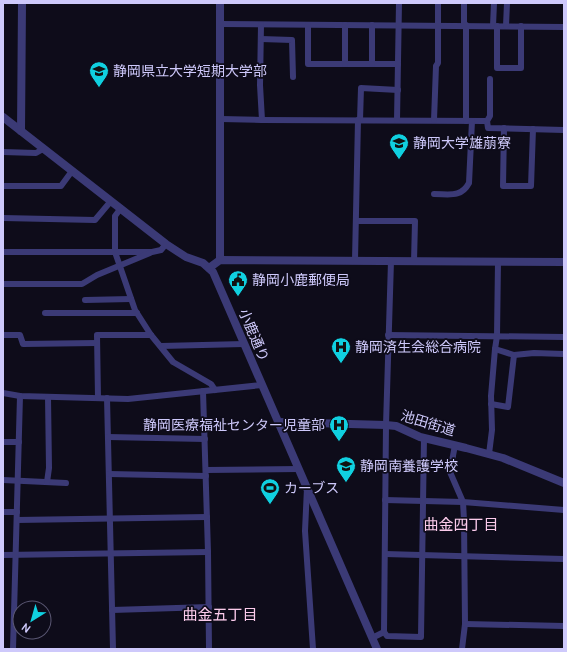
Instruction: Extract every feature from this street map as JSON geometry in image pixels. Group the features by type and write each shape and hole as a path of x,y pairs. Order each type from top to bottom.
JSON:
{"street":[{"path":"21,131 22,3"},
{"path":"220,3 220,260"},
{"path":"397,120 399,3"},
{"path":"434,120 436,66 438,63 438,3"},
{"path":"434,194 460,194 466,190 469,183 469,121 464,3"},
{"path":"494,3 497,68 521,68 521,26"},
{"path":"506,26 507,3"},
{"path":"220,24 564,27"},
{"path":"261,24 260,85 262,120"},
{"path":"308,25 308,64 398,64"},
{"path":"345,25 345,64"},
{"path":"372,25 372,64"},
{"path":"261,40 292,40 293,77"},
{"path":"490,79 490,116 487,121 488,128 564,130"},
{"path":"355,260 361,88 398,90"},
{"path":"3,117 166,244 186,257 204,263 210,268 220,260 564,262"},
{"path":"220,119 487,121"},
{"path":"504,128 503,186 531,186 533,129"},
{"path":"3,152 36,153 43,149"},
{"path":"3,186 62,186 72,171"},
{"path":"3,218 95,220 111,201"},
{"path":"121,208 115,216 115,252 131,300 137,313 151,335 173,362 211,384 215,390"},
{"path":"357,221 415,221 414,262"},
{"path":"3,284 82,284 119,265 161,250 166,244"},
{"path":"3,252 152,252"},
{"path":"391,261 385,500 384,632 387,636 421,637 424,438"},
{"path":"489,454 492,430 491,404 497,336 498,262"},
{"name":"小鹿通り","path":"210,268 377,649"},
{"path":"85,300 131,300"},
{"path":"45,313 137,313"},
{"path":"3,335 20,335 23,344 97,343"},
{"path":"98,398 97,335 151,335"},
{"path":"388,335 564,337"},
{"path":"161,346 244,344"},
{"path":"495,349 514,354 564,354"},
{"path":"491,404 508,407 514,354"},
{"path":"3,393 20,396 128,399 262,385"},
{"path":"203,391 208,552 209,649"},
{"path":"13,649 20,396"},
{"path":"47,482 49,468 48,397"},
{"path":"107,398 113,649"},
{"name":"池田街道","path":"278,422 396,426 424,438 503,458 564,483"},
{"path":"108,437 205,439"},
{"path":"3,442 19,442"},
{"path":"455,445 450,472 463,502 465,624 462,649"},
{"path":"109,474 206,473 299,469"},
{"path":"3,480 66,483"},
{"path":"307,487 305,531 313,649"},
{"path":"385,500 463,502 564,510"},
{"path":"3,512 17,512"},
{"path":"17,520 207,517"},
{"path":"3,555 208,552"},
{"path":"385,554 564,559"},
{"path":"112,610 209,607"},
{"path":"465,624 564,626"},
{"path":"372,638 384,632"}],"place":[{"name":"静岡県立大学短期大学部","path":"99,88"},
{"name":"静岡大学雄萠寮","path":"399,160"},
{"name":"静岡小鹿郵便局","path":"238,297"},
{"name":"静岡済生会総合病院","path":"341,364"},
{"name":"静岡医療福祉センター児童部","path":"339,442"},
{"name":"静岡南養護学校","path":"346,483"},
{"name":"カーブス","path":"270,505"}],"district":[{"name":"曲金四丁目","path":"461,525"},
{"name":"曲金五丁目","path":"220,615"}]}
